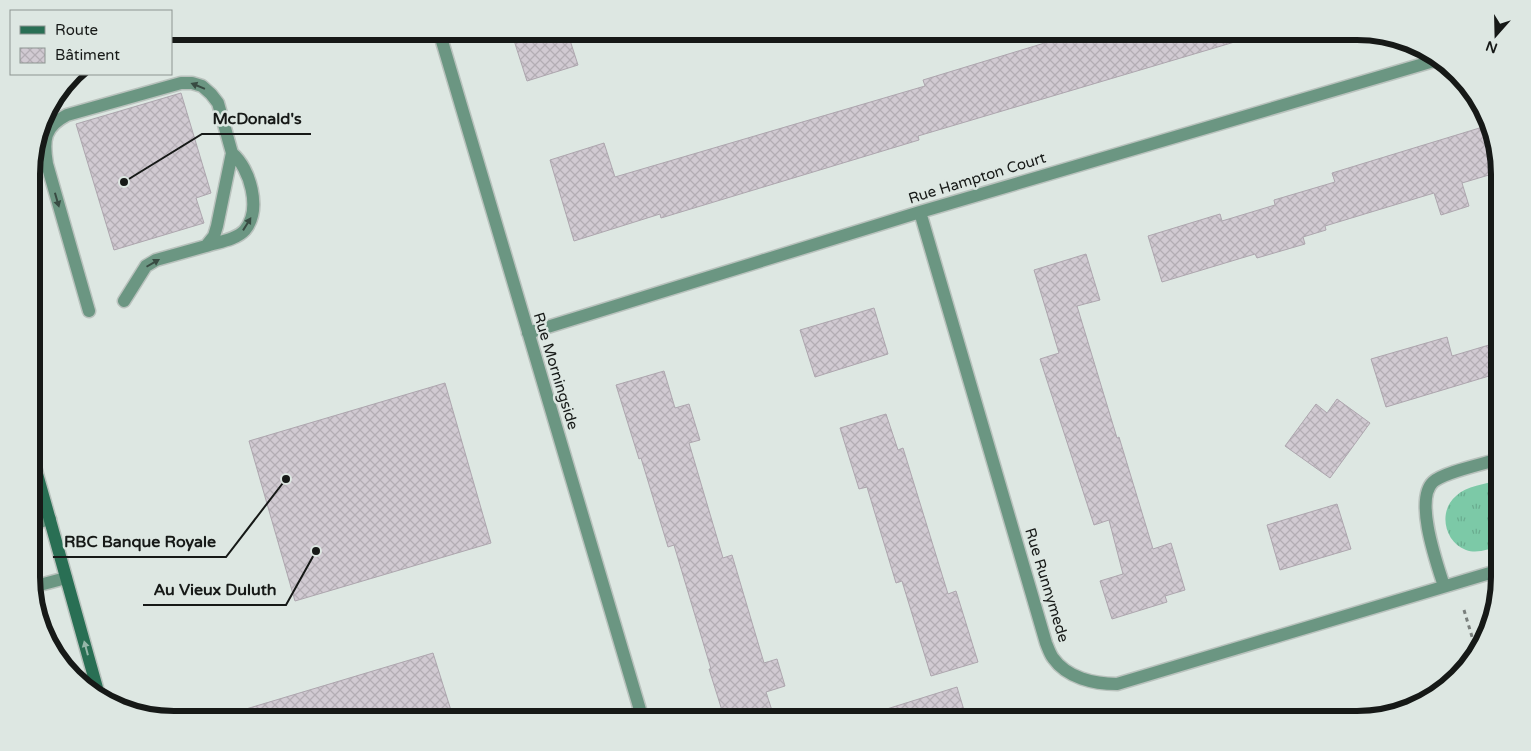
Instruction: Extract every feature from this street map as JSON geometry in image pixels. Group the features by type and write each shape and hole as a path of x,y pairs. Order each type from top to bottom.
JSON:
{"main road":[{"path":"40,484 95,685"}],"street":[{"name":"Rue Morningside","path":"442,40 640,711"},
{"name":"Rue Hampton Court","path":"528,333 920,212 1430,62"},
{"path":"89,311 47,164 45,140 48,129 56,120 67,115 181,83 192,83 202,86 218,103 232,153 217,226 214,236 206,246"},
{"path":"124,301 146,266 156,260 236,237 245,230 251,218 254,205 248,177 239,159 232,153"},
{"name":"Rue Runnymede","path":"920,212 1046,644 1053,658 1066,670 1099,684 1117,684 1491,573"},
{"path":"1444,586 1426,518 1424,504 1426,492 1433,482 1444,476 1491,461"},
{"path":"40,522 50,519"},
{"path":"40,585 66,578"}],"path":[{"path":"1464,610 1474,642"}],"green space":[{"path":"1491,482 1491,549 1483,551 1466,550 1459,546 1448,533 1445,518 1450,502 1460,493"}],"building":[{"path":"514,40 570,40 578,65 527,81"},
{"path":"1054,40 1241,40 918,136 919,140 661,218 660,214 574,241 550,160 604,143 615,177 925,86 923,80"},
{"path":"181,93 211,193 196,198 204,223 114,250 76,124"},
{"path":"1482,127 1490,157 1491,174 1462,183 1469,206 1441,215 1434,193 1325,226 1326,230 1303,237 1305,244 1257,258 1255,254 1162,282 1148,236 1220,214 1222,221 1275,205 1274,200 1335,182 1332,173"},
{"path":"1086,254 1100,300 1077,306 1153,549 1171,543 1185,590 1165,596 1167,602 1112,619 1100,581 1123,574 1109,520 1094,525 1040,359 1059,353 1034,270"},
{"path":"874,308 888,354 815,377 800,330"},
{"path":"1447,337 1452,356 1491,344 1491,375 1386,407 1371,359"},
{"path":"664,371 675,408 689,404 700,440 689,443 723,558 732,555 764,663 777,659 785,686 766,692 772,711 722,711 674,545 668,547 616,385"},
{"path":"445,383 491,543 295,601 249,441"},
{"path":"1337,399 1370,423 1330,478 1285,446 1316,404 1327,413"},
{"path":"886,414 898,450 903,448 948,594 956,591 978,662 931,676 902,581 896,583 867,487 859,489 840,428"},
{"path":"1337,504 1351,549 1280,570 1267,525"},
{"path":"433,653 451,711 239,711"},
{"path":"957,687 964,711 880,711"}],"place":[{"name":"McDonald's","path":"124,182"},
{"name":"RBC Banque Royale","path":"286,479"},
{"name":"Au Vieux Duluth","path":"316,551"}]}
